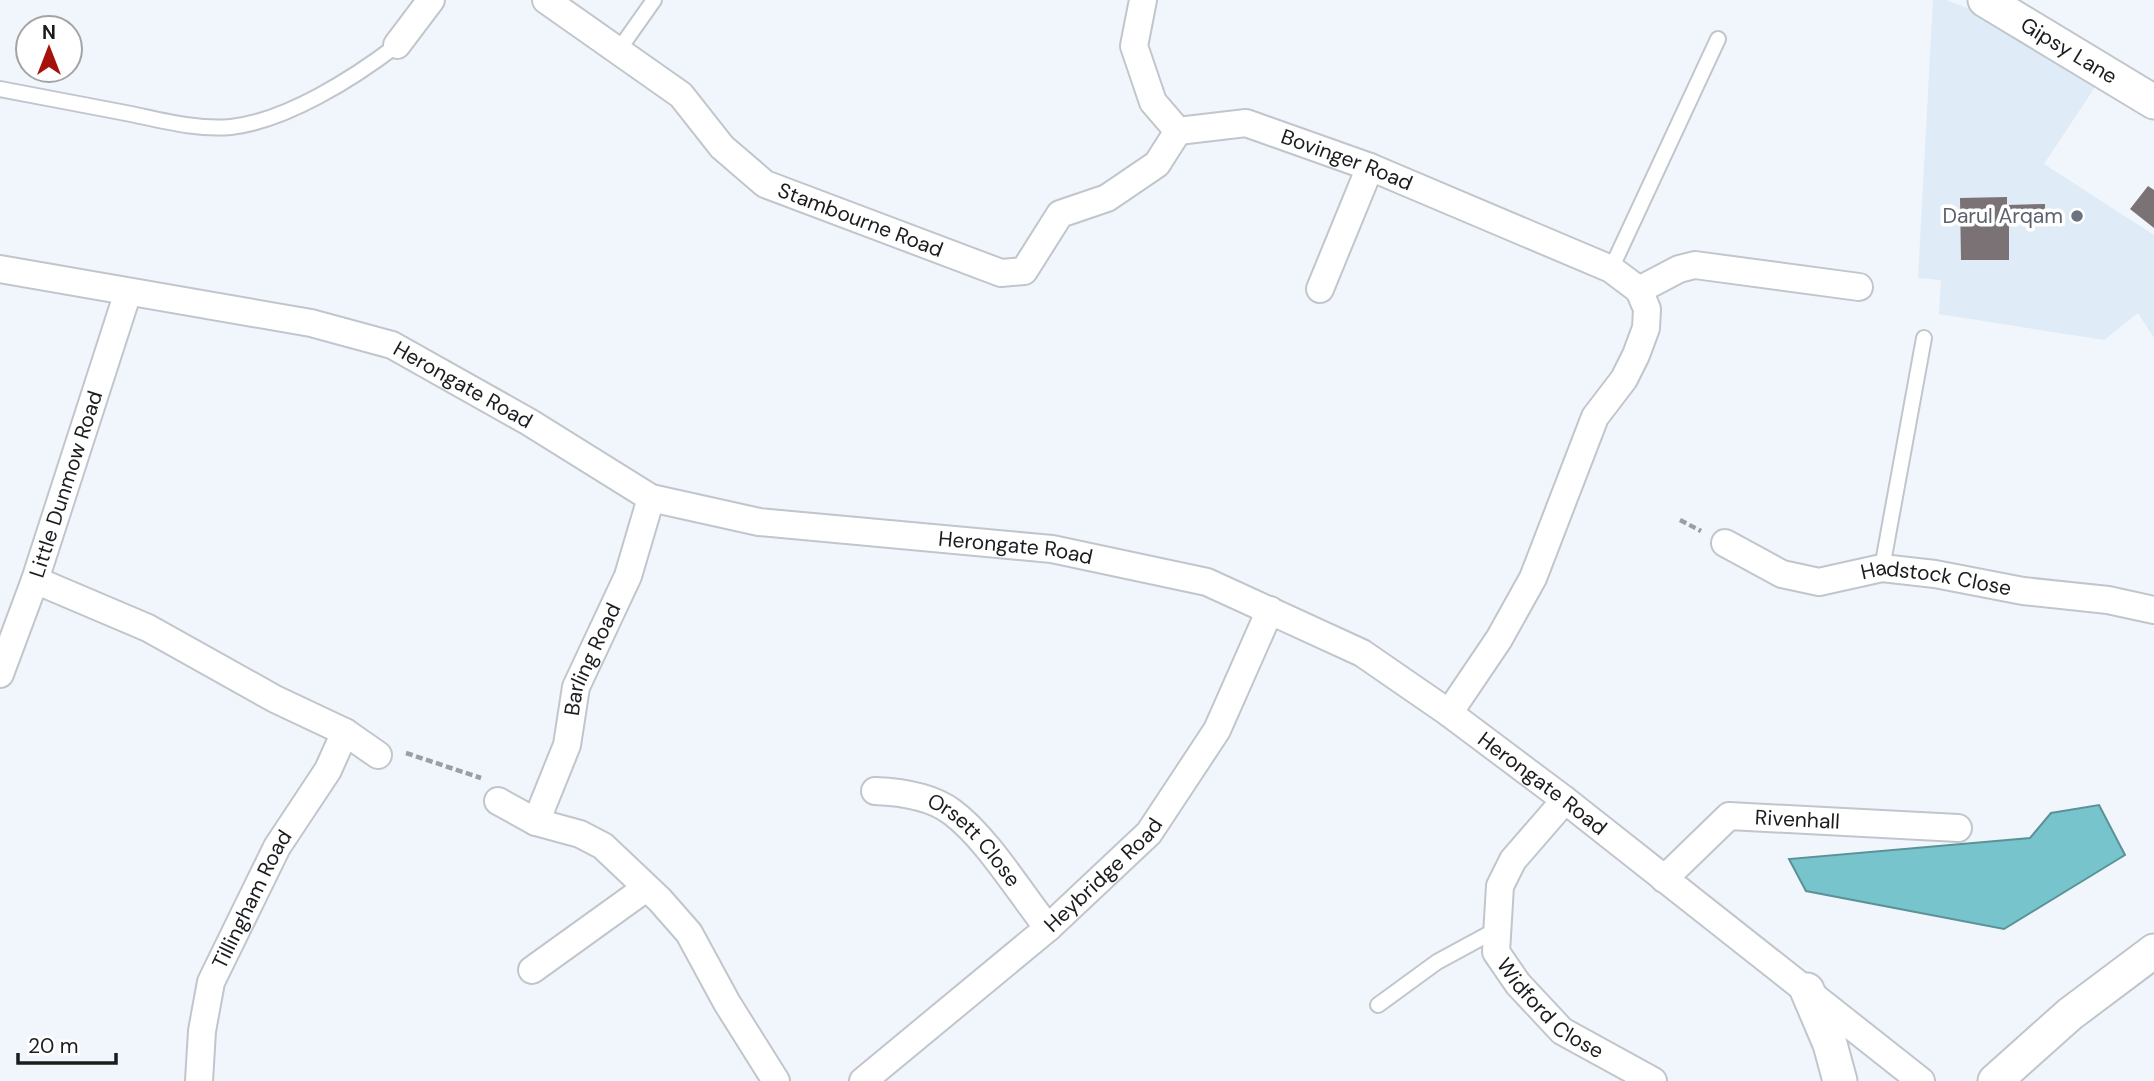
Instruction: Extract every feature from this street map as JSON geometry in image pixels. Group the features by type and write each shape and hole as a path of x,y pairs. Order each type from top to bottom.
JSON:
{"street":[{"path":"397,45 431,0"},
{"name":"Stambourne Road","path":"547,0 681,95 722,147 765,184 1001,274 1024,271 1060,214 1107,198 1157,164 1178,131"},
{"path":"1143,0 1134,47 1153,102 1178,131"},
{"name":"Gipsy Lane","path":"1985,0 2154,102"},
{"name":"Bovinger Road","path":"1178,131 1247,123 1370,167 1611,269 1639,290"},
{"path":"1320,289 1370,167"},
{"path":"1448,713 1499,639 1533,578 1595,416 1624,379 1636,355 1646,328 1647,309 1639,290 1679,268 1695,265 1859,287"},
{"name":"Herongate Road","path":"0,269 311,323 391,345 528,422 651,498 759,522 1052,549 1207,582 1362,653 1448,713 1565,800 1921,1081"},
{"name":"Little Dunmow Road","path":"0,674 35,580 128,292"},
{"name":"Barling Road","path":"536,822 567,745 576,687 628,576 651,498"},
{"name":"Hadstock Close","path":"1725,543 1782,574 1819,582 1882,568 1935,574 2023,592 2108,600 2154,610"},
{"path":"35,580 148,628 275,699 345,732 377,755"},
{"name":"Heybridge Road","path":"863,1081 1048,928 1149,833 1217,730 1270,610"},
{"name":"Tillingham Road","path":"200,1081 202,1031 211,982 277,848 328,770 345,732"},
{"name":"Orsett Close","path":"875,791 905,792 951,811 999,863 1048,928"},
{"name":"Widford Close","path":"1565,800 1513,860 1500,886 1496,952 1518,984 1562,1031 1654,1081"},
{"path":"498,801 536,822 580,834 603,846 646,888 689,933 727,1003 776,1081"},
{"name":"Rivenhall","path":"1664,879 1729,816 1958,828"},
{"path":"532,970 646,888"},
{"path":"1995,1081 2070,1014 2154,951"},
{"path":"1807,990 1830,1044 1840,1081"}],"lane":[{"path":"618,51 654,0"},
{"path":"1611,269 1718,39"},
{"path":"0,89 168,122 207,128 233,127 262,119 342,85 397,45"},
{"path":"1882,568 1924,338"},
{"path":"1378,1005 1437,962 1496,930"}],"path":[{"path":"377,755 388,747 503,786 498,801"}],"shaded area":[{"name":"Darul Arqam","path":"1933,0 1946,0 1997,19 2097,84 2044,164 2154,235 2154,338 2138,313 2104,340 1939,314 1941,280 1918,278"}],"water":[{"path":"2099,805 2125,855 2004,929 1806,891 1789,859 2030,838 2051,813"}],"building":[{"path":"2148,186 2154,190 2154,228 2130,209"},
{"path":"2007,197 2007,205 2045,204 2045,218 2009,219 2009,260 1961,260 1960,198"}],"place":[{"name":"Darul Arqam","path":"2077,216"}]}
